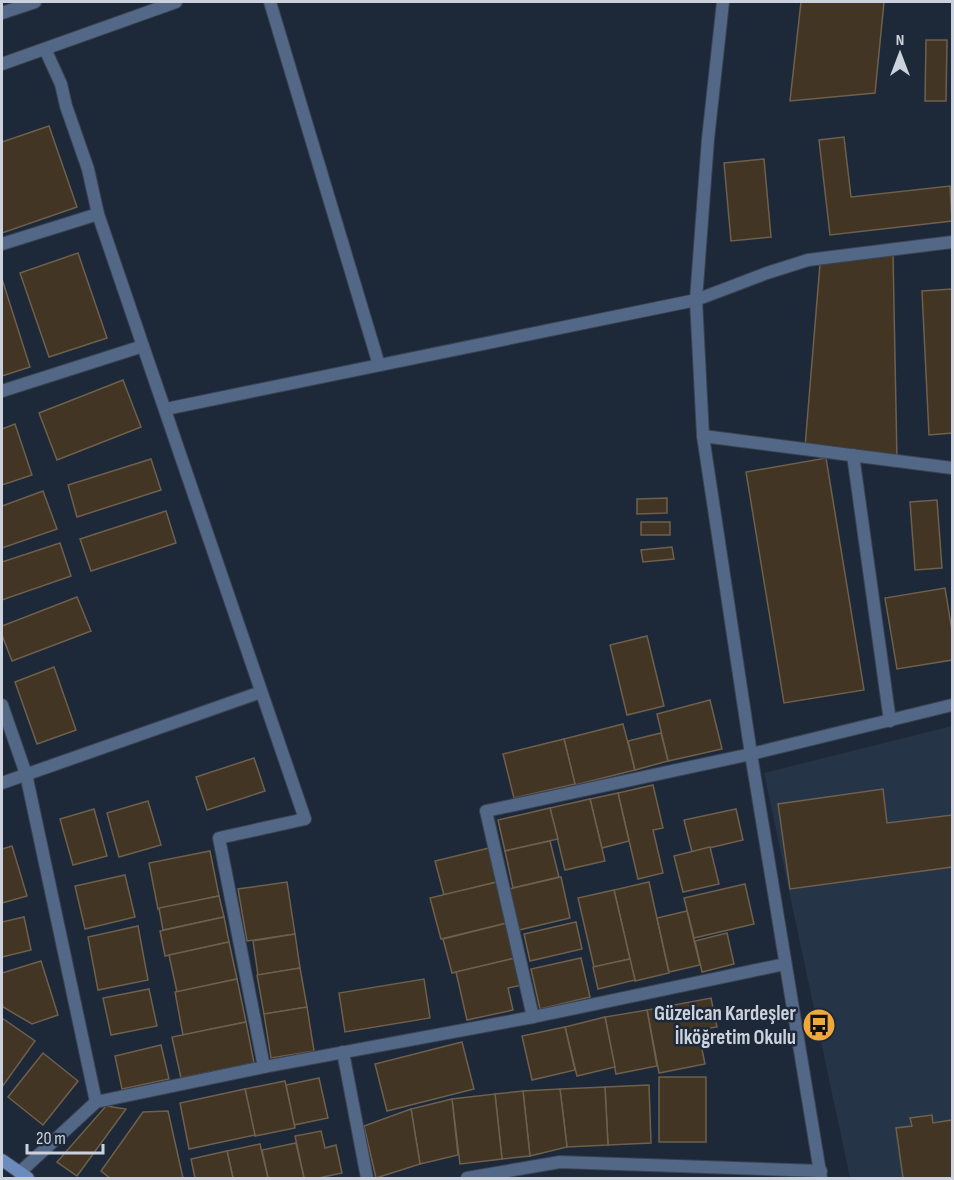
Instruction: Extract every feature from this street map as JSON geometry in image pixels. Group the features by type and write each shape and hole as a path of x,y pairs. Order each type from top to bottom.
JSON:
{"main road":[{"path":"2,1160 24,1176"}],"street":[{"path":"2,13 35,2"},
{"path":"2,64 174,2"},
{"path":"270,2 379,365"},
{"path":"467,1179 560,1161 821,1175 785,964 703,436 696,300 708,139 723,2"},
{"path":"45,49 61,84 98,214 305,819 219,838 264,1067"},
{"path":"2,244 98,214"},
{"path":"165,409 696,300 808,260 952,242"},
{"path":"2,391 143,346"},
{"path":"703,436 952,468"},
{"path":"853,455 890,721"},
{"path":"2,783 261,692"},
{"path":"2,705 26,774 96,1102"},
{"path":"533,1017 486,812 752,754 952,705"},
{"path":"24,1176 96,1102 264,1067 533,1017 785,964"},
{"path":"343,1052 367,1179"}],"shaded area":[{"path":"952,726 952,1178 850,1178 764,773"}],"building":[{"path":"801,2 884,2 875,93 790,101"},
{"path":"926,40 947,40 946,101 925,101"},
{"path":"49,126 77,207 2,233 2,142"},
{"path":"844,137 851,197 950,186 952,221 830,235 819,140"},
{"path":"764,159 771,237 731,241 724,163"},
{"path":"78,253 107,338 49,357 20,273"},
{"path":"893,255 897,460 805,447 820,264"},
{"path":"2,279 30,367 2,376"},
{"path":"952,289 952,433 929,435 922,291"},
{"path":"123,380 141,427 57,460 39,413"},
{"path":"15,424 32,475 2,485 2,429"},
{"path":"826,458 864,690 784,703 746,472"},
{"path":"151,459 161,490 77,517 68,485"},
{"path":"43,491 57,529 2,548 2,506"},
{"path":"667,498 667,513 637,514 637,499"},
{"path":"937,500 942,568 915,570 910,502"},
{"path":"166,511 176,543 91,571 80,539"},
{"path":"641,522 670,522 670,535 641,535"},
{"path":"60,543 71,576 2,600 2,562"},
{"path":"672,547 674,559 643,562 641,550"},
{"path":"945,588 952,631 952,660 897,669 885,598"},
{"path":"77,597 91,631 12,661 2,635 2,626"},
{"path":"647,636 664,706 627,715 610,645"},
{"path":"54,667 76,730 37,744 15,682"},
{"path":"710,700 722,749 668,761 657,714"},
{"path":"623,724 635,770 575,785 564,739"},
{"path":"661,733 668,761 635,770 628,741"},
{"path":"564,739 575,784 514,798 503,754"},
{"path":"254,758 265,791 207,810 196,777"},
{"path":"653,785 663,828 653,830 663,873 638,879 618,793"},
{"path":"883,789 887,823 952,815 952,867 790,889 778,804"},
{"path":"618,793 629,841 602,848 590,799"},
{"path":"590,799 605,861 565,870 550,808"},
{"path":"148,801 161,845 119,857 107,813"},
{"path":"550,808 558,839 505,851 498,820"},
{"path":"94,809 107,856 73,865 60,819"},
{"path":"736,809 743,840 692,852 684,820"},
{"path":"550,841 559,877 513,888 505,851"},
{"path":"12,846 27,896 2,903 2,849"},
{"path":"710,847 719,884 683,892 674,856"},
{"path":"489,848 497,882 444,895 435,861"},
{"path":"210,851 219,896 158,909 149,863"},
{"path":"125,875 135,917 85,929 75,886"},
{"path":"561,877 570,918 519,930 509,889"},
{"path":"287,882 295,934 247,941 238,889"},
{"path":"497,882 507,923 441,939 430,898"},
{"path":"649,882 669,973 635,981 614,890"},
{"path":"745,884 754,924 694,938 684,898"},
{"path":"614,890 630,959 594,967 578,898"},
{"path":"219,896 224,917 163,930 159,908"},
{"path":"687,911 700,965 669,972 657,918"},
{"path":"24,917 31,950 2,957 2,922"},
{"path":"224,917 229,942 165,956 160,931"},
{"path":"576,922 582,949 530,961 524,934"},
{"path":"507,923 515,958 452,973 443,939"},
{"path":"138,926 148,980 98,990 88,937"},
{"path":"727,933 734,964 702,972 695,941"},
{"path":"295,934 300,968 258,975 253,941"},
{"path":"229,942 237,979 177,992 169,955"},
{"path":"515,958 522,985 508,988 513,1010 467,1020 456,972"},
{"path":"581,958 590,997 540,1009 531,969"},
{"path":"630,959 635,980 598,989 593,967"},
{"path":"41,961 58,1015 32,1024 3,1007 2,973"},
{"path":"300,968 307,1007 264,1014 257,975"},
{"path":"237,979 246,1022 183,1035 175,992"},
{"path":"424,979 430,1018 345,1032 339,993"},
{"path":"149,989 157,1026 111,1035 103,998"},
{"path":"711,998 717,1027 698,1030 705,1064 659,1073 647,1010"},
{"path":"307,1007 314,1051 271,1058 264,1014"},
{"path":"647,1010 657,1066 616,1074 605,1017"},
{"path":"605,1017 615,1067 577,1076 565,1027"},
{"path":"2,1018 35,1041 2,1087"},
{"path":"246,1022 254,1063 181,1078 172,1037"},
{"path":"565,1027 575,1070 532,1080 522,1036"},
{"path":"462,1042 474,1089 387,1111 375,1064"},
{"path":"161,1045 169,1079 122,1089 115,1056"},
{"path":"43,1053 78,1081 43,1125 8,1097"},
{"path":"659,1077 706,1077 706,1142 659,1142"},
{"path":"319,1078 328,1118 294,1125 286,1085"},
{"path":"285,1081 295,1128 255,1136 245,1089"},
{"path":"649,1085 651,1143 608,1145 605,1087"},
{"path":"605,1087 608,1145 567,1147 560,1089"},
{"path":"245,1089 255,1135 189,1149 180,1103"},
{"path":"560,1089 567,1147 530,1156 523,1091"},
{"path":"523,1091 530,1156 502,1159 495,1094"},
{"path":"495,1094 502,1159 460,1164 452,1099"},
{"path":"452,1099 458,1155 420,1164 411,1109"},
{"path":"106,1106 126,1109 77,1176 57,1162"},
{"path":"411,1109 420,1164 376,1178 364,1126"},
{"path":"168,1111 183,1178 110,1178 101,1171 143,1112"},
{"path":"932,1115 933,1123 952,1120 952,1178 903,1178 896,1128 912,1126 910,1118"},
{"path":"321,1131 325,1148 336,1145 342,1173 319,1178 304,1178 295,1136"},
{"path":"296,1143 304,1178 268,1178 262,1150"},
{"path":"260,1144 268,1178 233,1178 227,1151"},
{"path":"227,1151 233,1178 195,1178 191,1159"}],"place":[{"name":"Güzelcan Kardeşler İlköğretim Okulu","path":"819,1025"}]}
